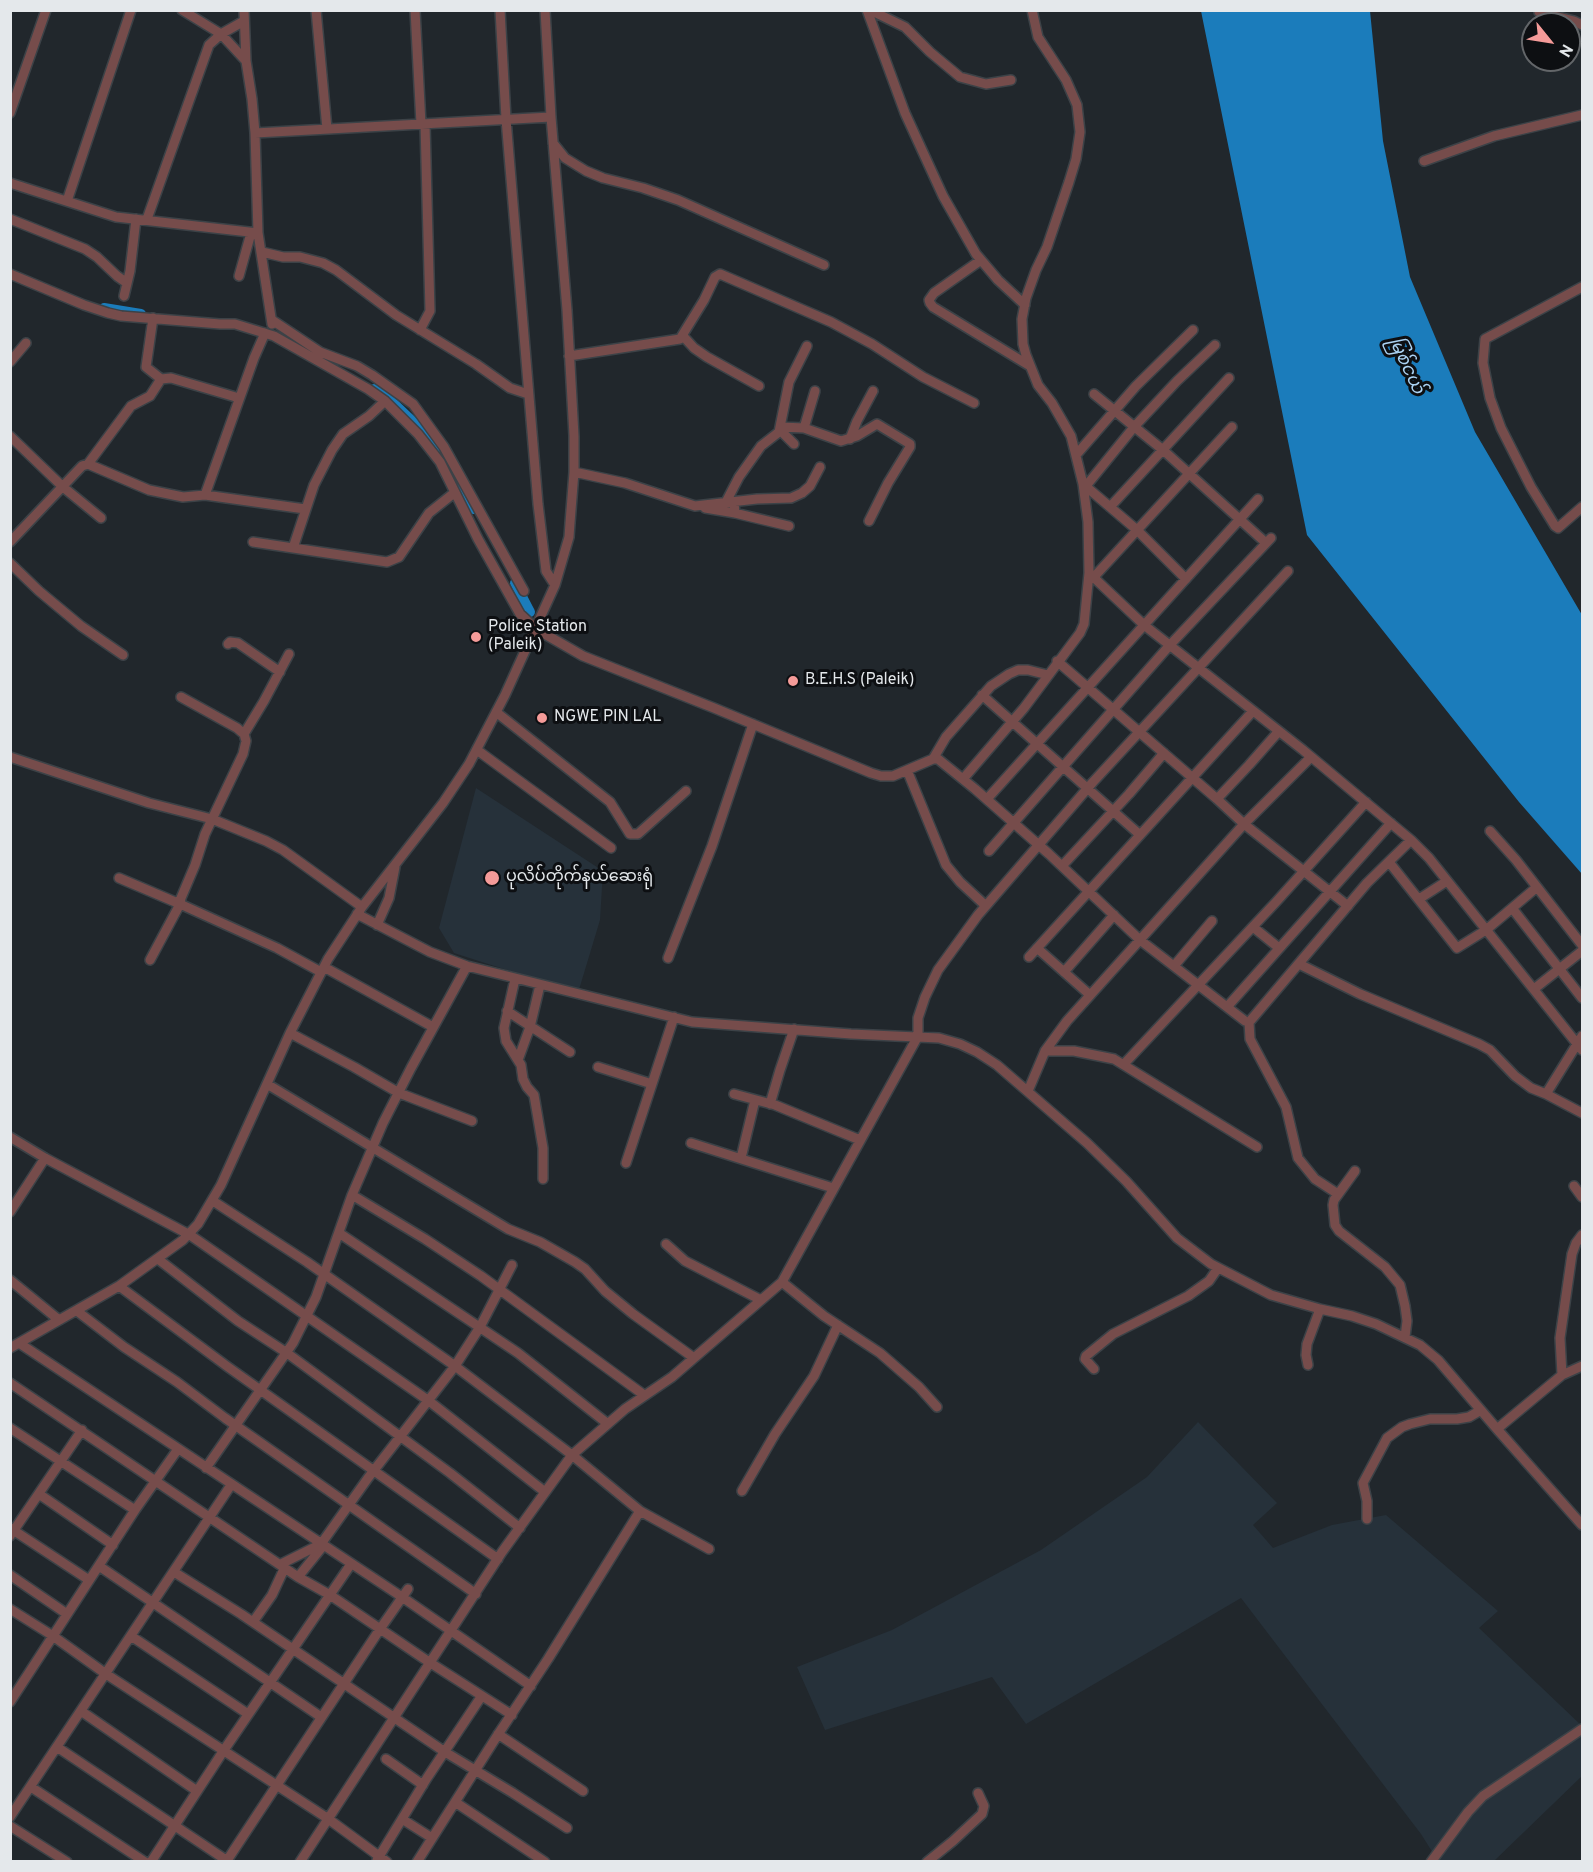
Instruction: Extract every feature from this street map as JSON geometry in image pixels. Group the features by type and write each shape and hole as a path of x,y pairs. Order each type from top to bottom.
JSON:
{"street":[{"path":"10,113 46,10"},
{"path":"66,201 131,10"},
{"path":"182,10 221,34 246,61"},
{"path":"240,276 254,233 255,134 246,61 244,10"},
{"path":"316,10 327,129"},
{"path":"415,10 423,124 430,311 420,330"},
{"path":"500,10 506,119 538,504 546,571 555,585"},
{"path":"531,1686 451,1631 405,1593 351,1564 178,1449 15,1346 119,1286 190,1235 213,1201 290,1033 323,969 360,910 443,804 469,764 536,629 555,585 568,537 574,472 569,356 550,117 545,10"},
{"path":"868,10 912,32 930,52 960,77 986,84 1011,80"},
{"path":"868,10 905,113 943,196 981,260 998,280 1025,305"},
{"path":"963,779 1012,722 1080,633 1084,624 1091,576 1085,485 1071,436 1038,384 1023,344 1022,320 1026,298 1047,247 1069,182 1076,159 1080,132 1077,105 1066,80 1038,37 1032,10"},
{"path":"147,219 209,45 221,34 244,21"},
{"path":"1424,161 1494,136 1582,115"},
{"path":"255,134 550,117"},
{"path":"553,142 565,158 586,171 678,200 824,265"},
{"path":"10,183 116,217 254,233"},
{"path":"10,219 85,249 127,283"},
{"path":"124,296 136,219"},
{"path":"205,495 254,358 269,335 272,322 262,252 254,233"},
{"path":"262,252 283,257 300,257 323,263 345,275 381,304 510,388 528,394"},
{"path":"981,260 934,293 929,300 930,303 1030,366"},
{"path":"10,274 108,313 235,324 269,335 365,385 385,401 418,434 440,462 454,493 520,614 536,629 583,656 881,776 893,776 938,759 1062,866 1140,940 1245,1022 1249,1022"},
{"path":"569,356 680,339 714,280 720,274 831,322 872,344 923,377 974,403"},
{"path":"1582,287 1485,339 1483,354 1486,384 1501,428 1531,487 1555,526 1558,528 1582,507"},
{"path":"153,318 146,367 161,379 171,378 239,398"},
{"path":"272,322 320,351 363,369 413,404 444,447 524,591"},
{"path":"1076,455 1151,371 1193,330"},
{"path":"683,336 707,357 759,386"},
{"path":"12,359 26,343"},
{"path":"1085,485 1134,426 1215,345"},
{"path":"735,513 730,502 739,477 761,446 781,428 789,382 807,346"},
{"path":"363,369 365,385"},
{"path":"1110,507 1229,378"},
{"path":"10,542 82,466 88,464 131,406 150,396 161,379"},
{"path":"804,428 815,391"},
{"path":"855,434 873,391"},
{"path":"989,851 1169,646 1269,541 1240,519 1190,473 1094,394"},
{"path":"293,548 322,466 343,434 369,416 385,401"},
{"path":"781,428 804,428 841,441 877,424 909,442 911,445 868,521"},
{"path":"1091,576 1232,427"},
{"path":"781,428 795,444"},
{"path":"10,436 63,487 101,518"},
{"path":"88,464 142,489 183,497 205,495 305,509"},
{"path":"574,472 625,483 690,506 700,506 778,497 792,498 810,486 820,467"},
{"path":"1085,485 1137,530 1186,579"},
{"path":"253,542 387,562 394,560 405,549 429,513 454,493"},
{"path":"987,799 1258,500"},
{"path":"700,506 789,526"},
{"path":"10,563 81,626 123,655"},
{"path":"300,1862 429,1662 572,1455 644,1395 672,1377 782,1282 918,1036 918,1018 938,970 986,906 1088,788 1288,571"},
{"path":"1091,576 1144,626 1311,757 1429,858 1581,1044 1546,1094"},
{"path":"228,644 238,643 280,672"},
{"path":"244,734 289,654"},
{"path":"1057,661 1244,824 1348,906"},
{"path":"933,759 946,737 982,695 999,680 1018,670 1048,675"},
{"path":"982,695 1139,834"},
{"path":"150,960 180,904 205,834 243,754 246,741 244,734 181,697"},
{"path":"1029,957 1253,711"},
{"path":"496,712 610,802 630,834 639,834 686,791"},
{"path":"668,958 712,846 753,724"},
{"path":"1217,799 1279,731"},
{"path":"477,750 611,848"},
{"path":"1062,866 1164,753"},
{"path":"10,757 149,803 212,819 283,849 377,925 430,952 467,966 614,1004 708,1024 939,1038 977,1052 997,1065 1100,1155 1177,1238 1218,1268 1271,1295 1352,1316 1420,1345 1438,1360 1582,1525"},
{"path":"1028,1091 1052,1039 1244,824 1311,757"},
{"path":"907,770 946,865 960,882 986,906"},
{"path":"1124,1064 1253,927 1366,802"},
{"path":"1227,1007 1391,824"},
{"path":"1490,831 1582,945"},
{"path":"1338,1194 1315,1179 1298,1158 1286,1107 1250,1039 1249,1022 1348,906 1410,840"},
{"path":"1389,862 1457,948 1486,930 1537,887"},
{"path":"377,925 389,898 395,865"},
{"path":"119,878 323,969 433,1027"},
{"path":"1419,899 1447,881"},
{"path":"1512,908 1582,999"},
{"path":"1064,972 1114,915"},
{"path":"1174,966 1212,921"},
{"path":"1253,927 1279,948"},
{"path":"1037,948 1090,995"},
{"path":"1534,989 1582,951"},
{"path":"1299,964 1360,994 1479,1044 1490,1050 1515,1076 1531,1088 1582,1113"},
{"path":"206,1468 287,1353 307,1315 352,1195 373,1149 399,1093 467,966"},
{"path":"515,979 504,1028 506,1041 518,1060 523,1079 536,1103 543,1148 543,1179"},
{"path":"518,1060 530,1028 540,985"},
{"path":"507,1011 570,1052"},
{"path":"626,1163 674,1017"},
{"path":"770,1104 794,1029"},
{"path":"290,1033 399,1093 472,1121"},
{"path":"1045,1050 1101,1055 1124,1064 1167,1093 1257,1147"},
{"path":"598,1067 652,1084"},
{"path":"267,1084 508,1229 540,1242 575,1262 615,1299 694,1358"},
{"path":"734,1094 770,1104 860,1140"},
{"path":"741,1158 755,1100"},
{"path":"10,1137 190,1235 429,1401 545,1492"},
{"path":"691,1143 833,1188"},
{"path":"10,1212 45,1158"},
{"path":"1355,1171 1333,1204 1336,1227 1385,1266 1400,1286 1407,1321 1405,1337"},
{"path":"1574,1186 1582,1197"},
{"path":"352,1195 425,1239 500,1290 644,1395"},
{"path":"213,1201 324,1274 455,1366 572,1455 640,1511 709,1549"},
{"path":"339,1233 543,1371 608,1424"},
{"path":"1562,1375 1560,1338 1572,1254 1581,1239"},
{"path":"666,1244 685,1261 761,1300"},
{"path":"158,1259 238,1321 287,1353 450,1473 520,1528"},
{"path":"298,1577 348,1505 455,1366 480,1327 512,1265"},
{"path":"1094,1369 1085,1359 1086,1356 1113,1335 1188,1296 1209,1281 1218,1268"},
{"path":"10,1280 59,1320"},
{"path":"782,1282 838,1325 880,1353 919,1387 937,1407"},
{"path":"119,1286 498,1559"},
{"path":"1308,1365 1307,1344 1320,1309"},
{"path":"77,1311 124,1347 476,1594"},
{"path":"742,1491 775,1434 814,1376 838,1325"},
{"path":"1497,1429 1562,1375 1582,1366"},
{"path":"10,1383 298,1577 330,1595 512,1715"},
{"path":"1367,1519 1367,1502 1363,1483 1388,1438 1410,1424 1430,1419 1469,1417 1480,1410"},
{"path":"10,1428 135,1510"},
{"path":"82,1430 12,1532 89,1580"},
{"path":"10,1702 135,1510 178,1449"},
{"path":"10,1817 231,1485"},
{"path":"39,1494 113,1545"},
{"path":"417,1862 475,1769 531,1686 640,1511"},
{"path":"253,1622 272,1595 283,1566 322,1545"},
{"path":"151,1862 196,1791 351,1564"},
{"path":"99,1566 321,1717"},
{"path":"174,1572 253,1622 445,1752 567,1828"},
{"path":"10,1575 67,1614"},
{"path":"57,1747 227,1861 405,1593"},
{"path":"10,1608 106,1674 327,1818 380,1860 402,1819 481,1696"},
{"path":"131,1636 248,1714"},
{"path":"81,1711 196,1791"},
{"path":"1431,1862 1462,1819 1483,1796 1582,1729"},
{"path":"498,1734 583,1791"},
{"path":"386,1759 423,1785"},
{"path":"31,1787 145,1862"},
{"path":"927,1862 982,1814 984,1806 978,1793"},
{"path":"454,1802 545,1862"},
{"path":"402,1819 432,1838"},
{"path":"10,1826 66,1862"}],"shaded area":[{"path":"476,788 603,871 600,920 578,993 454,953 439,928"},
{"path":"1198,1422 1277,1503 1253,1525 1273,1548 1332,1525 1386,1515 1498,1611 1479,1628 1582,1726 1582,1776 1494,1861 1438,1861 1421,1834 1241,1598 1026,1724 992,1677 825,1730 797,1667 892,1630 1041,1550 1147,1477"}],"water":[{"name":"မြစ်ငယ်","path":"1201,11 1370,11 1383,141 1410,277 1475,432 1582,615 1582,874 1519,802 1307,535"}],"waterway":[{"path":"104,308 141,314"},
{"path":"374,389 387,397 427,435 474,509"},
{"path":"515,583 530,612"}],"place":[{"name":"Police Station (Paleik)","path":"476,637"},
{"name":"B.E.H.S (Paleik)","path":"793,681"},
{"name":"NGWE PIN LAL","path":"542,718"},
{"name":"ပုလိပ်တိုက်နယ်ဆေးရုံ","path":"492,878"}]}
